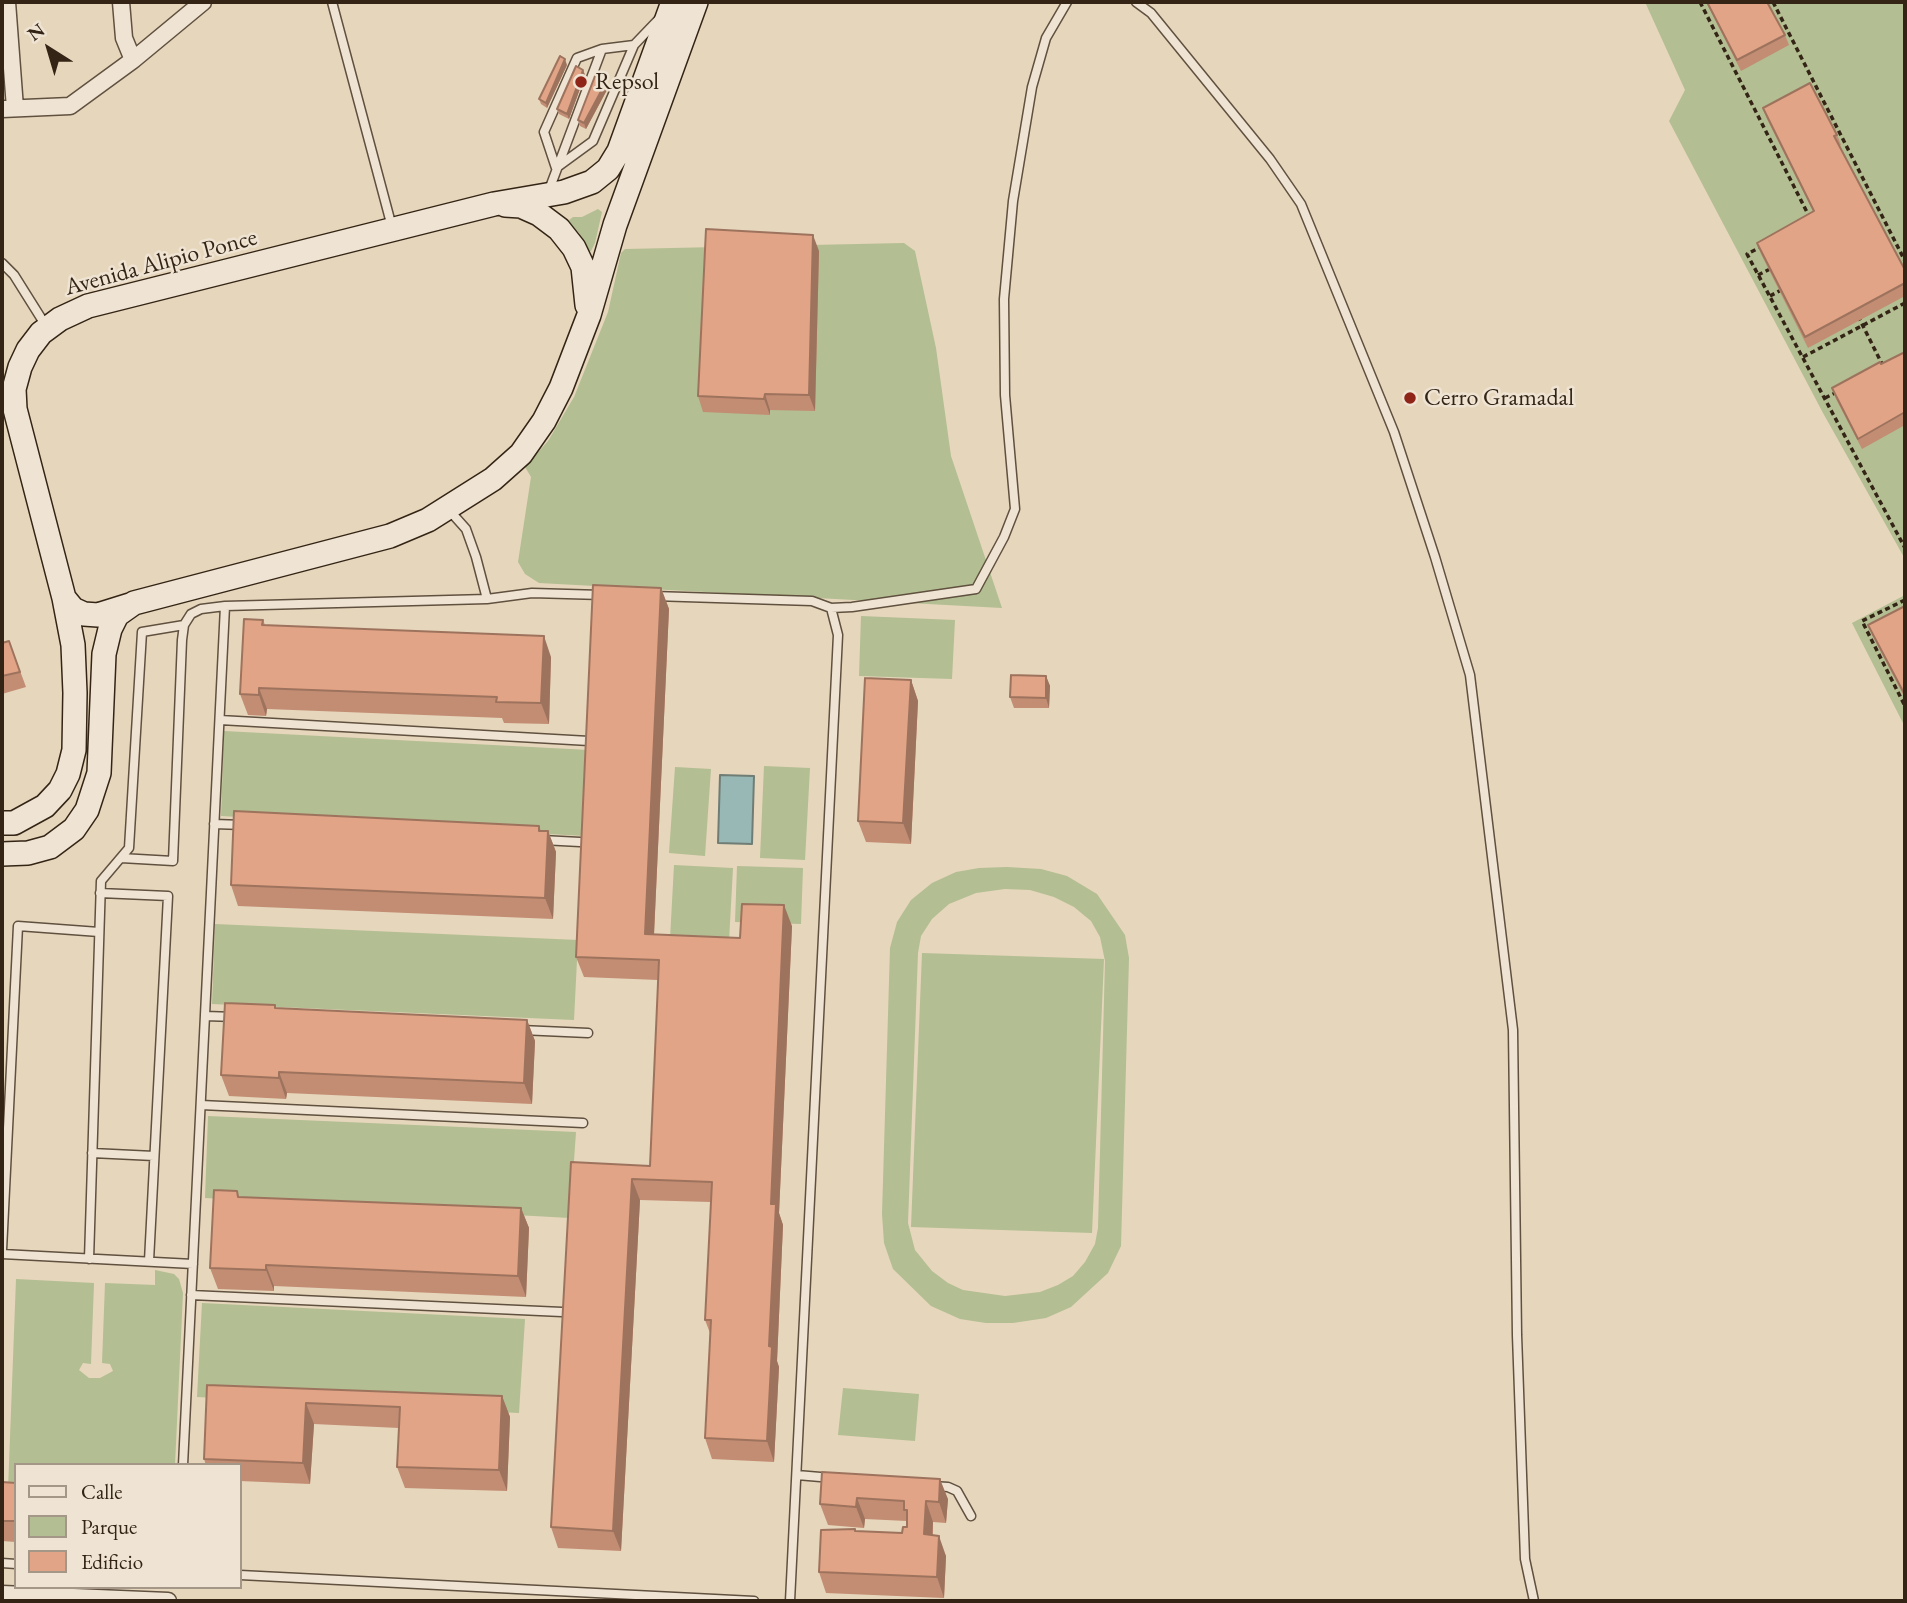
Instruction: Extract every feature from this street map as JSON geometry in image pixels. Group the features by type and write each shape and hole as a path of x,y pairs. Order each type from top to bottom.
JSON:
{"main road":[{"name":"Avenida Alipio Ponce","path":"2,823 14,822 45,806 60,790 68,774 74,750 73,645 64,597 15,409 14,389 28,350 47,329 88,306 592,182 608,169 620,151 683,6"},
{"path":"64,597 73,609 84,614 98,615 134,603 390,536 448,509 502,471 521,454 544,421 561,388 589,315 683,6"},
{"path":"494,204 521,206 539,214 559,229 575,248 583,267 589,315"},
{"path":"2,854 28,853 50,847 74,829 87,810 99,773 104,654 110,629 117,615 134,603"}],"street":[{"path":"7,2 9,108 70,106 133,60 203,2"},
{"path":"121,2 124,38 133,60"},
{"path":"2,1594 169,1601"}],"lane":[{"path":"332,2 393,229"},
{"path":"639,596 812,601 831,608 976,589 1004,537 1015,509 1005,395 1004,299 1013,201 1032,87 1046,38 1067,2"},
{"path":"1136,2 1151,13 1270,159 1301,204 1394,432 1470,675 1513,1030 1517,1335 1525,1559 1535,1601"},
{"path":"556,167 593,141 634,45 683,6"},
{"path":"556,167 544,132 577,58 602,49 634,45"},
{"path":"548,193 602,49"},
{"path":"2,263 15,275 47,329"},
{"path":"448,509 466,529 486,599"},
{"path":"121,858 173,861 184,625 191,614 201,609 225,606 486,599 532,593 612,595"},
{"path":"183,1463 225,606"},
{"path":"790,1601 838,635 831,608"},
{"path":"89,1259 101,881 129,848 142,632 184,625"},
{"path":"220,720 589,741"},
{"path":"214,824 255,826"},
{"path":"526,839 580,842"},
{"path":"100,893 167,896 149,1261"},
{"path":"99,932 18,926 2,1252 193,1264"},
{"path":"205,1016 246,1017"},
{"path":"506,1029 588,1033"},
{"path":"201,1105 583,1123"},
{"path":"92,1153 154,1156"},
{"path":"191,1295 562,1312"},
{"path":"796,1475 838,1478"},
{"path":"920,1485 948,1487 957,1491 971,1516"},
{"path":"242,1575 754,1601"}],"path":[{"path":"1700,2 1810,220 1822,214"},
{"path":"1773,2 1905,261"},
{"path":"1707,16 1716,11"},
{"path":"1759,119 1771,113"},
{"path":"1768,136 1779,130"},
{"path":"1779,158 1790,152"},
{"path":"1790,179 1801,173"},
{"path":"1800,199 1811,193"},
{"path":"1768,243 1747,254 1904,544"},
{"path":"1758,275 1779,264"},
{"path":"1770,296 1790,285"},
{"path":"1803,357 1905,303"},
{"path":"1858,315 1884,368"},
{"path":"1825,398 1849,386"},
{"path":"1905,600 1861,621 1905,706"},
{"path":"1899,694 1905,691"}],"green space":[{"path":"1645,2 1905,2 1905,559 1823,413 1669,121 1685,90"},
{"path":"598,209 602,212 595,243 588,252 579,233 568,221"},
{"path":"904,243 915,251 936,348 951,456 1002,608 539,583 525,574 518,562 531,477 525,467 548,441 574,397 608,312 621,253 625,249"},
{"path":"1905,595 1905,727 1852,623"},
{"path":"861,616 955,620 952,679 859,676"},
{"path":"224,731 589,750 584,836 221,816"},
{"path":"764,766 810,768 805,860 760,858"},
{"path":"675,767 711,769 705,856 669,853"},
{"path":"674,865 733,868 729,941 670,939"},
{"path":"737,866 803,868 801,924 735,922"},
{"path":"979,868 1041,869 1067,876 1097,894 1125,935 1129,958 1121,1246 1108,1273 1071,1307 1046,1318 1013,1323 960,1319 931,1306 893,1269 884,1243 882,1214 890,948 897,922 911,900 932,883 956,872","holes":["1005,889 1030,890 1054,897 1074,907 1091,921 1100,937 1105,961 1098,1228 1095,1244 1073,1276 1040,1292 1005,1296 963,1290 932,1271 915,1250 908,1223 918,953 921,936 932,919 949,904 976,893"]},
{"path":"215,924 578,940 574,1020 212,1004"},
{"path":"922,953 1104,959 1092,1233 911,1227"},
{"path":"208,1116 576,1132 570,1218 205,1198"},
{"path":"155,1270 174,1274 179,1279 183,1293 175,1463 14,1463 14,1491 8,1490 16,1279 94,1283 91,1364 83,1363 79,1370 89,1378 100,1378 113,1371 110,1364 102,1363 105,1283 155,1285"},
{"path":"202,1303 525,1319 519,1413 197,1397"},
{"path":"843,1388 919,1394 915,1441 838,1435"}],"water":[{"path":"720,775 754,776 752,844 718,843"}],"building":[{"path":"1707,2 1767,2 1785,35 1737,60"},
{"path":"560,56 565,59 546,103 539,99"},
{"path":"576,66 583,70 567,114 557,109"},
{"path":"595,76 606,82 584,123 578,120"},
{"path":"1810,83 1837,135 1834,136 1905,270 1905,283 1805,337 1757,243 1814,211 1763,108"},
{"path":"706,229 813,235 809,395 765,394 764,399 698,396"},
{"path":"1905,352 1905,412 1858,439 1832,388"},
{"path":"593,585 661,588 645,934 740,938 742,904 784,905 771,1204 776,1204 767,1441 705,1438 711,1320 705,1320 712,1182 632,1179 613,1531 551,1527 571,1162 650,1166 659,960 576,957"},
{"path":"1905,606 1905,695 1868,625"},
{"path":"244,619 263,620 262,625 544,636 541,703 496,702 497,697 259,688 259,695 240,694"},
{"path":"9,641 20,672 2,676 2,643"},
{"path":"1011,675 1046,676 1046,698 1010,697"},
{"path":"865,678 911,680 903,823 858,821"},
{"path":"234,811 539,826 539,831 548,831 545,898 231,885"},
{"path":"225,1003 275,1005 275,1008 527,1020 524,1083 279,1072 279,1078 221,1075"},
{"path":"214,1190 237,1191 238,1197 521,1208 518,1276 266,1265 266,1270 210,1268"},
{"path":"207,1385 502,1396 499,1470 397,1467 400,1407 306,1403 303,1463 204,1459"},
{"path":"822,1472 940,1479 939,1502 926,1501 924,1534 939,1536 937,1577 819,1572 821,1530 855,1529 902,1533 903,1527 907,1527 904,1501 857,1498 856,1507 820,1504"},
{"path":"2,1482 14,1483 14,1521 2,1521"}],"place":[{"name":"Repsol","path":"581,82"},
{"name":"Cerro Gramadal","path":"1410,398"}]}
